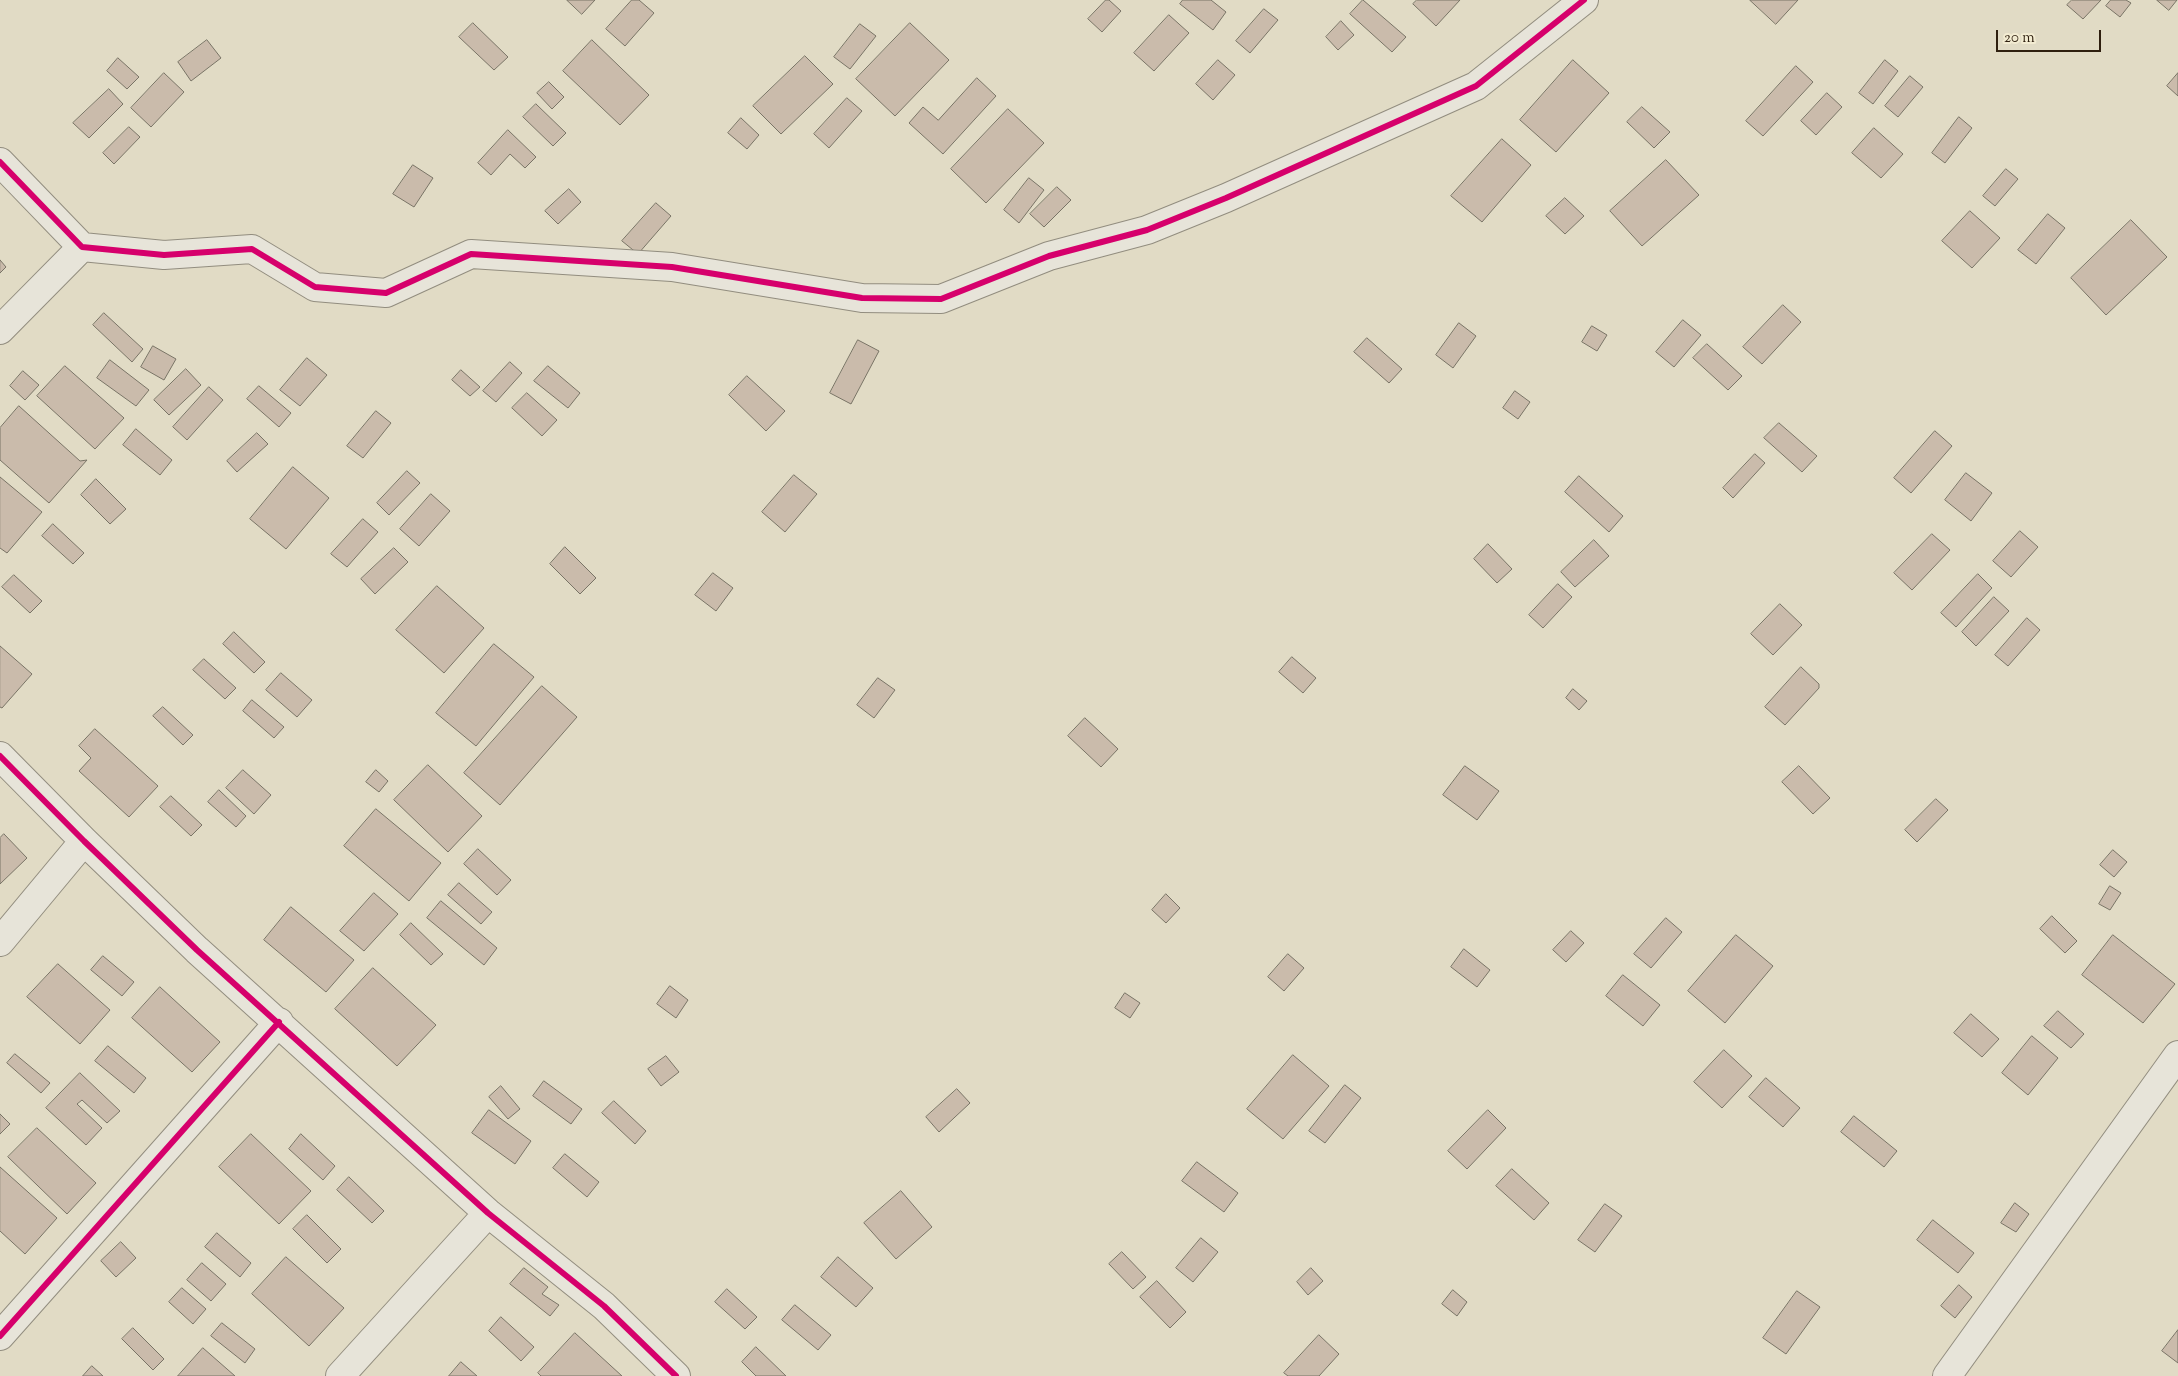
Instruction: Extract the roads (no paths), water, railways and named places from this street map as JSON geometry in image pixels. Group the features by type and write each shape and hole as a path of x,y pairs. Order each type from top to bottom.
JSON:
{"street":[{"path":"0,162 82,247 164,254 252,249 315,287 386,293 471,254 672,267 862,298 941,299 1049,256 1146,230 1226,198 1476,86 1584,0"},
{"path":"0,330 82,247"},
{"path":"0,756 84,841 197,950 279,1022 488,1213 604,1306 676,1376"},
{"path":"0,942 84,841"},
{"path":"0,1336 279,1022"},
{"path":"1947,1376 2178,1055"},
{"path":"340,1376 488,1213"}]}
